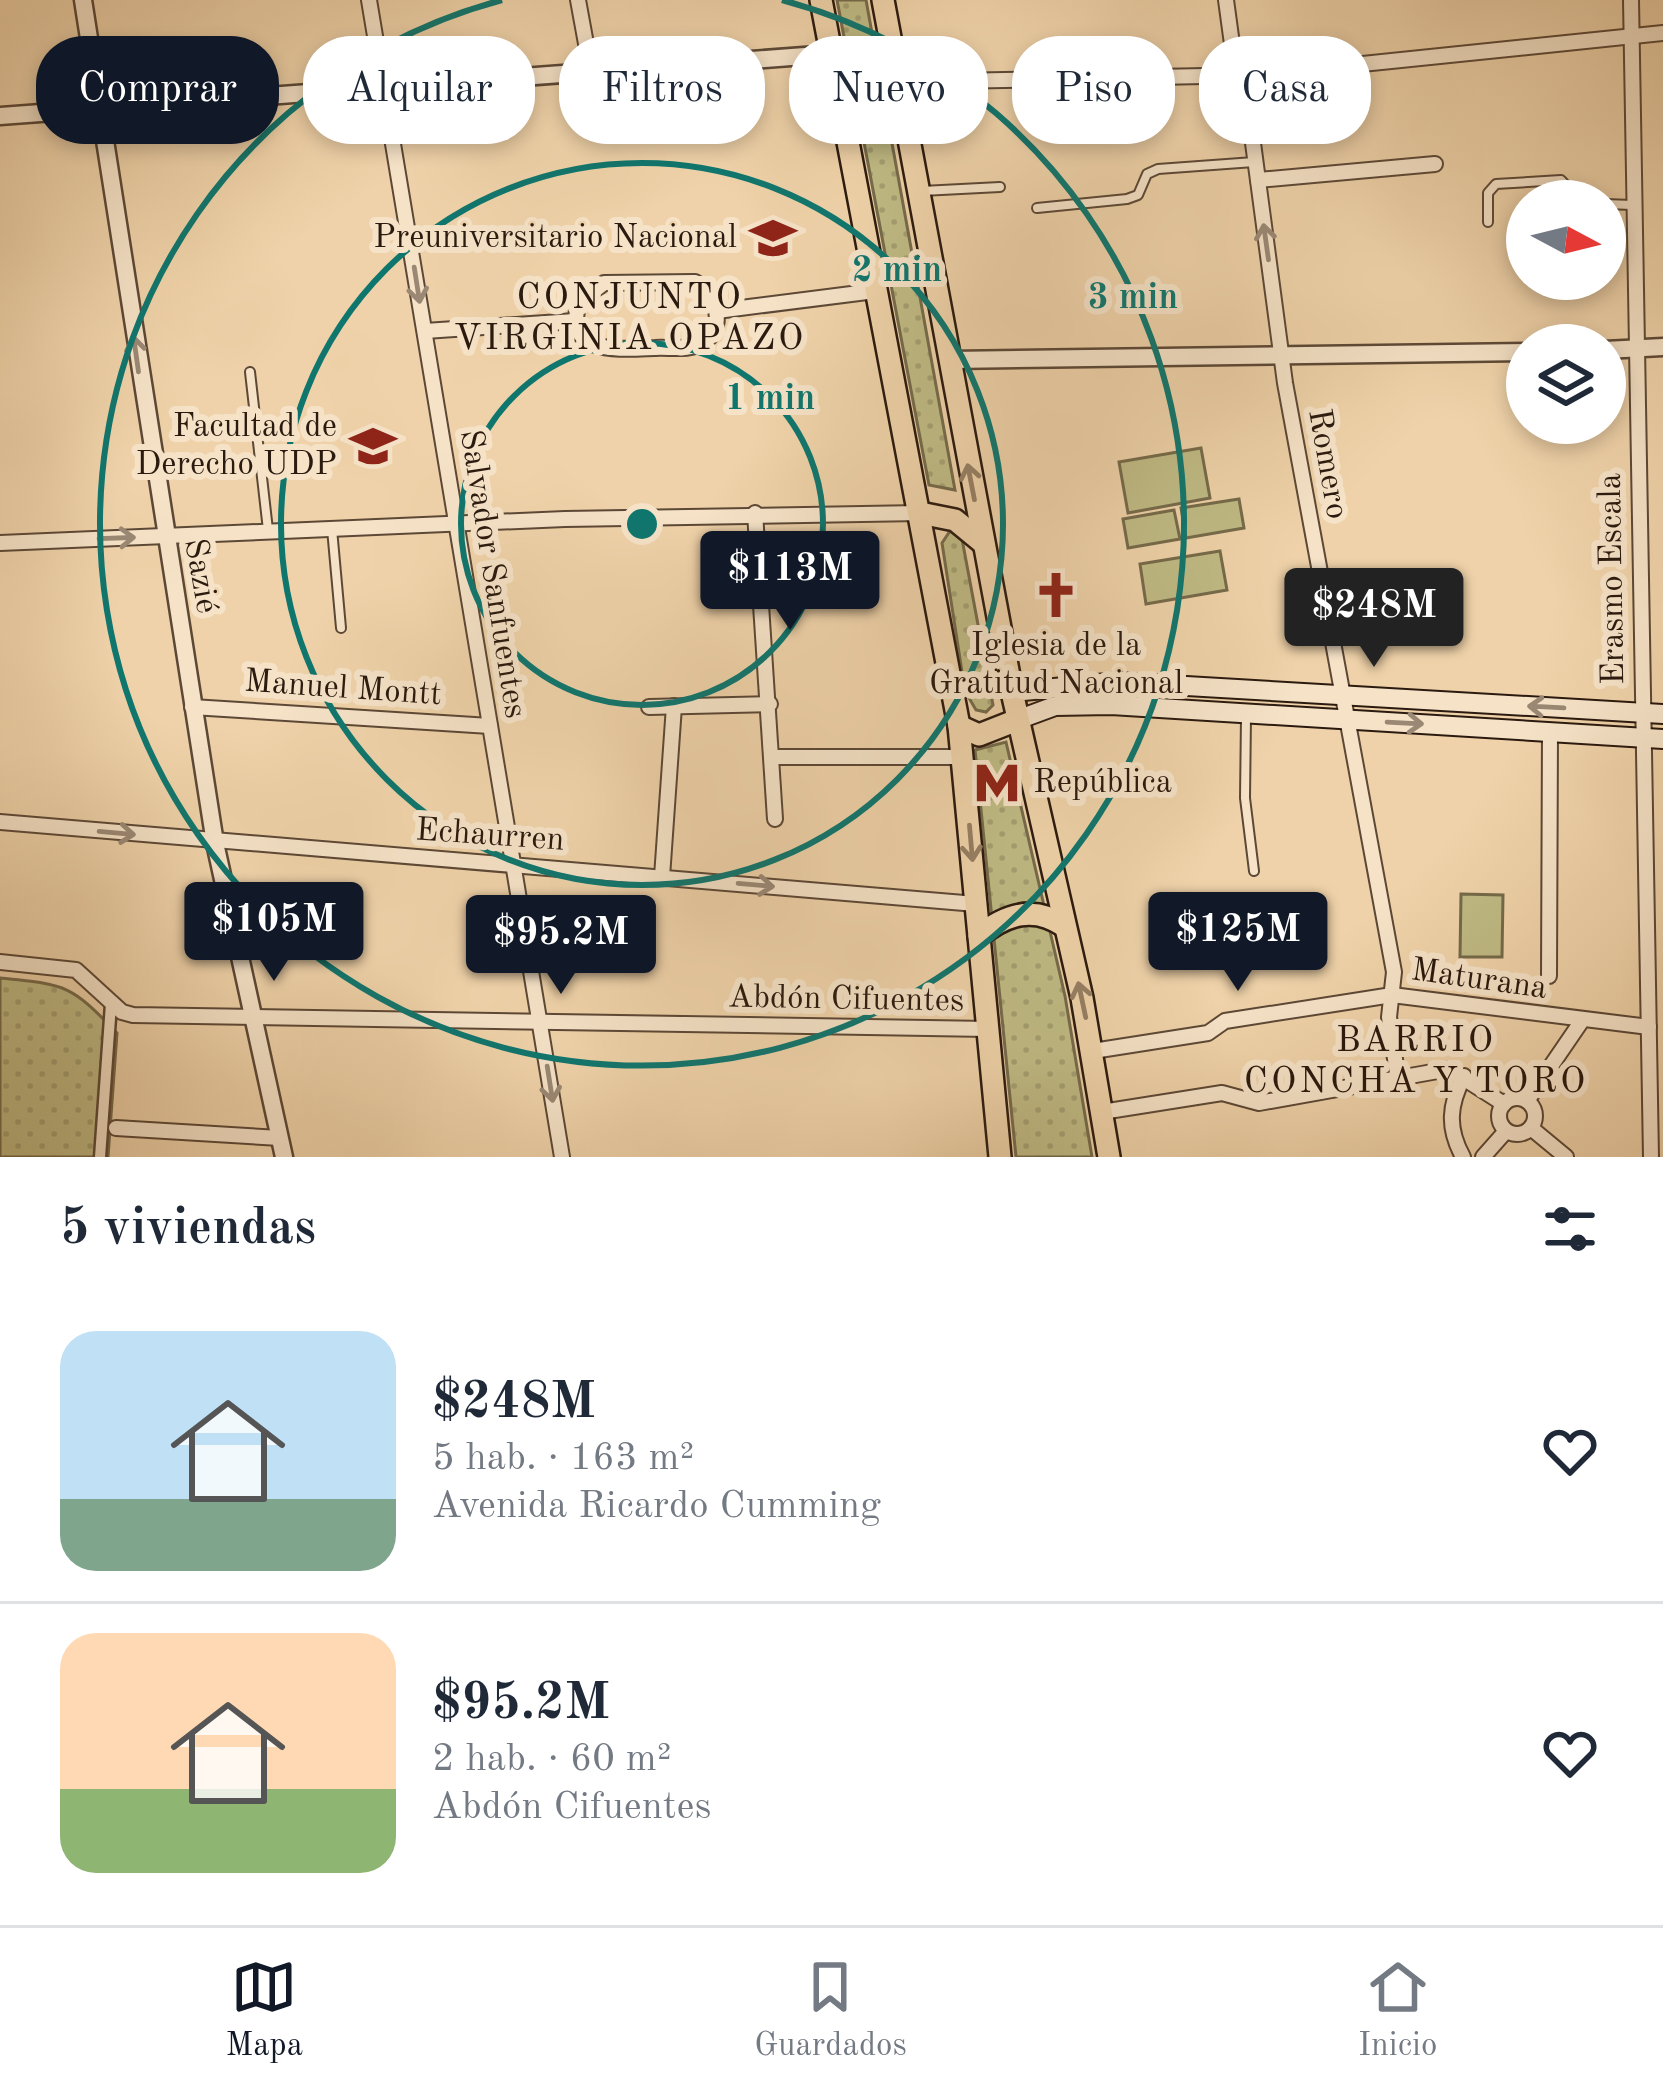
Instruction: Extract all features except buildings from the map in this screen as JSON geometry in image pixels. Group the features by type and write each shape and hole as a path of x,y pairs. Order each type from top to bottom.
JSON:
{"main road":[{"path":"821,0 828,36"},
{"path":"883,0 890,36"},
{"path":"848,144 959,727 1000,1157"},
{"path":"912,144 1017,720 1093,1052 1109,1157"},
{"path":"920,513 955,520 983,544"},
{"path":"1012,692 1118,682 1653,713"},
{"path":"1246,713 1248,688"},
{"path":"959,727 981,735 1067,705 1653,738"},
{"path":"979,936 1021,914 1041,914 1064,926"}],"street":[{"name":"Sazié","path":"83,0 88,36"},
{"name":"Salvador Sanfuentes","path":"369,0 375,36"},
{"path":"578,0 585,36"},
{"name":"Romero","path":"1226,0 1233,36"},
{"name":"Erasmo Escala","path":"1631,0 1634,348 1653,713 1649,1027 1656,1047 1651,1157"},
{"path":"1371,62 1663,33"},
{"path":"988,80 1199,77"},
{"path":"0,116 36,113"},
{"name":"Sazié","path":"104,144 215,843 284,1157"},
{"name":"Salvador Sanfuentes","path":"394,144 562,1157"},
{"name":"Romero","path":"1252,144 1281,358 1394,972 1398,1080"},
{"path":"1258,180 1435,164"},
{"path":"695,282 711,294 716,311 707,339 691,347 594,347 575,321 583,296 604,283 695,282"},
{"path":"716,311 875,290"},
{"path":"425,331 575,321"},
{"path":"1626,349 1663,347"},
{"path":"951,360 1506,353"},
{"path":"0,543 755,513 920,513"},
{"path":"755,513 775,818"},
{"path":"649,707 770,704"},
{"name":"Manuel Montt","path":"192,706 490,726"},
{"path":"662,877 674,706"},
{"path":"1549,976 1550,732"},
{"path":"773,757 963,757"},
{"name":"Echaurren","path":"0,823 976,904"},
{"name":"Abdón Cifuentes","path":"0,962 76,970 111,1004 133,1016 988,1029"},
{"name":"Maturana","path":"1093,1052 1208,1033 1225,1021 1392,995 1649,1027"},
{"path":"100,1157 111,1004"},
{"path":"1102,1112 1222,1093 1259,1103 1449,1070 1504,1104 1527,1101 1581,1022"},
{"path":"1463,1157 1450,1125 1464,1076"},
{"path":"1506,1131 1521,1134 1531,1128 1535,1113 1527,1101"},
{"path":"1504,1104 1499,1115 1506,1131"},
{"path":"116,1128 280,1138"},
{"path":"1531,1128 1566,1157"},
{"path":"1484,1157 1506,1131"}],"lane":[{"path":"1509,48 1510,67"},
{"path":"1037,208 1127,200 1138,195 1147,174 1158,169 1255,161"},
{"path":"1488,222 1488,193 1496,184 1506,183"},
{"path":"921,191 1000,187"},
{"path":"1626,205 1632,205"},
{"path":"250,372 268,532"},
{"path":"332,529 340,628"},
{"path":"1246,713 1245,798 1254,871"}],"shaded area":[{"path":"837,0 866,0 873,36 844,36"},
{"path":"864,144 892,144 955,490 929,485"},
{"path":"1201,448 1210,498 1128,513 1119,462"},
{"path":"1239,499 1244,528 1186,538 1181,508"},
{"path":"1174,510 1180,539 1128,548 1123,519"},
{"path":"950,531 962,539 993,705 986,712 976,710 965,691 942,543"},
{"path":"1220,551 1227,590 1146,604 1140,564"},
{"path":"1006,742 1065,996 1092,1157 1016,1157 975,750"},
{"path":"1461,894 1503,895 1502,957 1460,957"},
{"path":"0,978 66,990 117,1033 108,1157 0,1157"}],"place":[{"name":"Preuniversitario Nacional","path":"773,238"},
{"name":"Facultad de Derecho UDP","path":"373,446"},
{"name":"Iglesia de la Gratitud Nacional","path":"1056,595"},
{"name":"República","path":"997,783"}],"district":[{"name":"CONJUNTO VIRGINIA OPAZO","path":"630,320"},
{"name":"BARRIO CONCHA Y TORO","path":"1416,1062"}]}
